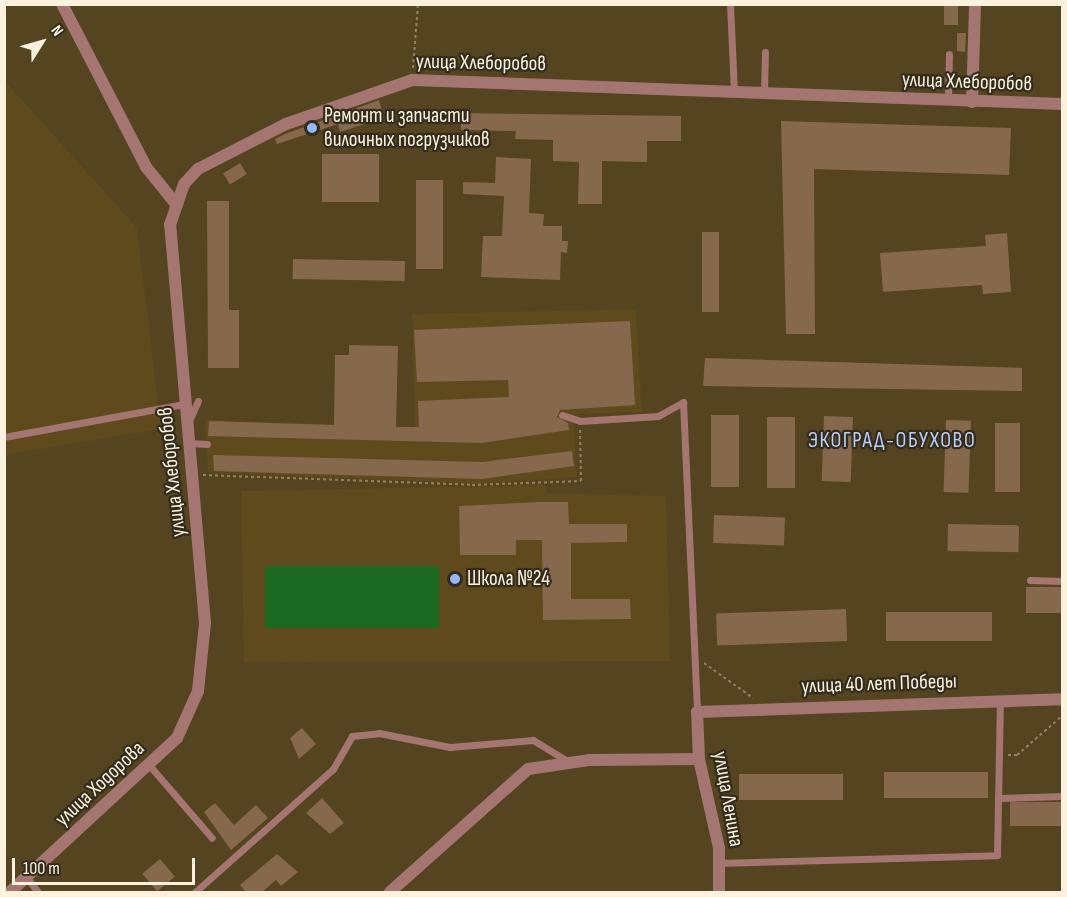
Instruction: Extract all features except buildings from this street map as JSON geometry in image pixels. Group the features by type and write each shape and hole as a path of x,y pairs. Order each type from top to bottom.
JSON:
{"street":[{"path":"62,4 146,167 175,203"},
{"path":"972,102 975,4"},
{"name":"улица Хлеборобов","path":"198,691 205,623 189,443 173,305 170,225 175,203 198,169 228,150 357,95 412,80 1062,104"},
{"name":"улица Ходорова","path":"10,892 177,738 198,691"},
{"name":"улица 40 лет Победы","path":"698,712 1062,699"},
{"name":"улица Ленина","path":"698,712 699,759 718,863 719,892"},
{"path":"390,892 528,769 569,762 699,759"}],"lane":[{"path":"730,4 734,91"},
{"path":"764,92 765,52"},
{"path":"948,101 949,54"},
{"path":"187,426 198,401"},
{"path":"561,415 580,422 658,416 683,402 698,712"},
{"path":"4,436 184,404"},
{"path":"189,443 207,444"},
{"path":"1030,580 1062,581"},
{"path":"718,863 997,855 1000,700"},
{"path":"195,892 333,769 352,736 379,733 450,747 533,740 569,762"},
{"path":"149,765 212,838"},
{"path":"998,798 1062,796"},
{"path":"27,878 38,892"}],"path":[{"path":"412,80 418,4"},
{"path":"192,474 246,481 460,485 581,481 580,422"},
{"path":"694,656 768,708"},
{"path":"999,755 1017,755 1062,716"}],"shaded area":[{"path":"4,80 137,228 161,429 5,455"},
{"path":"636,309 642,412 573,414 577,477 478,484 208,472 205,420 415,427 412,314"},
{"name":"Школа №24","path":"545,485 547,493 666,496 670,661 244,662 241,491"}],"green space":[{"path":"265,566 439,566 439,628 265,628"}],"place":[{"name":"Ремонт и запчасти вилочных погрузчиков","path":"312,128"},
{"name":"Школа №24","path":"455,579"}],"district":[{"name":"ЭКОГРАД-ОБУХОВО","path":"892,441"}]}
